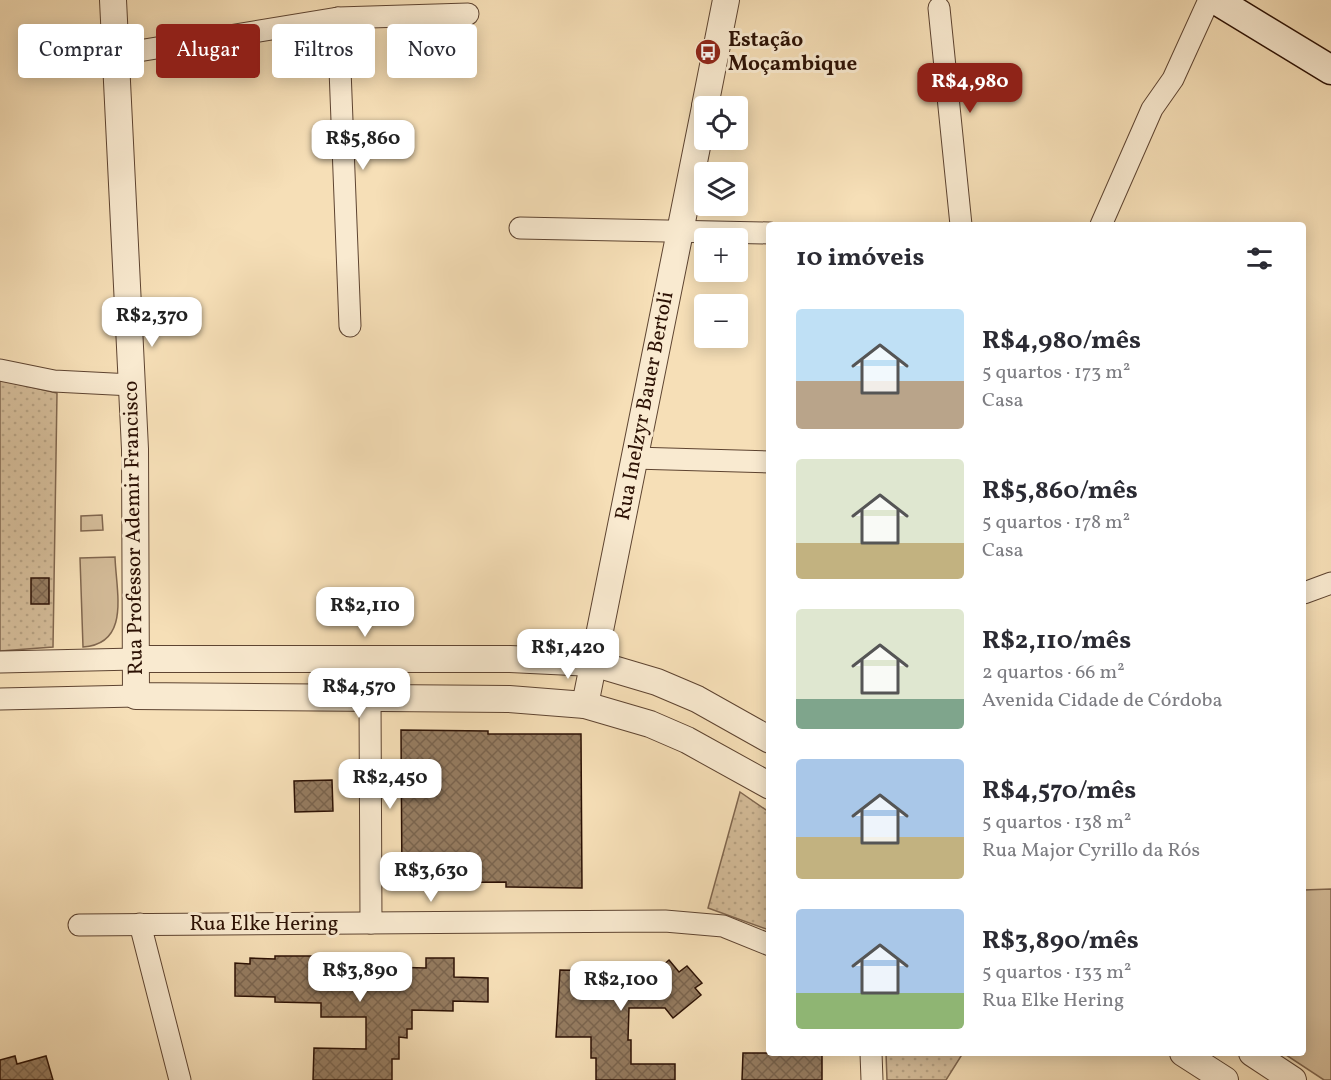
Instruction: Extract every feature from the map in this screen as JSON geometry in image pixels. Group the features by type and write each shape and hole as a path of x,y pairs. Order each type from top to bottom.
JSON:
{"main road":[{"path":"1216,0 1331,70"}],"street":[{"name":"Rua Professor Ademir Francisco","path":"113,0 113,24"},
{"name":"Rua Inelzyr Bauer Bertoli","path":"707,96 726,0"},
{"path":"1102,222 1152,109 1173,79 1209,0"},
{"path":"939,8 961,222"},
{"path":"144,50 338,18 468,14"},
{"path":"338,18 350,326"},
{"name":"Rua Professor Ademir Francisco","path":"115,78 135,449 136,696"},
{"name":"Rua Inelzyr Bauer Bertoli","path":"585,705 696,150"},
{"path":"520,228 766,233"},
{"path":"0,370 54,381 132,385"},
{"path":"634,458 766,462"},
{"path":"1306,592 1331,583"},
{"path":"0,662 136,659 510,660 593,663 657,682 697,699 766,738"},
{"path":"0,699 136,696 518,699 585,705 650,724 687,740 766,784"},
{"path":"370,698 371,923"},
{"name":"Rua Elke Hering","path":"79,925 694,922 723,926 766,943"},
{"path":"140,924 180,1080"},
{"path":"871,1056 872,1080"},
{"path":"1188,1056 1224,1080"},
{"path":"1257,1056 1293,1080"}],"shaded area":[{"path":"0,380 57,393 53,647 0,651"},
{"path":"102,515 103,530 81,531 81,516"},
{"path":"115,557 118,600 114,626 108,636 98,644 83,647 80,558"},
{"path":"740,792 766,810 766,929 708,908"},
{"path":"1331,889 1331,1080 1324,1080 1288,1056 1306,1056 1306,890"},
{"path":"886,1056 961,1056 946,1080 887,1080"}],"building":[{"path":"31,578 49,578 49,604 31,604"},
{"path":"401,730 488,731 488,734 581,734 582,888 506,887 506,882 402,883"},
{"path":"332,780 333,811 295,812 294,781"},
{"path":"275,956 316,956 315,961 351,962 351,966 426,968 426,958 454,958 454,977 488,978 488,1002 453,1001 453,1011 412,1010 412,1029 407,1029 407,1038 399,1037 399,1059 392,1059 392,1080 313,1080 314,1048 366,1049 366,1017 321,1017 321,1003 275,1002 275,997 235,996 235,963 250,964 250,958 275,959"},
{"path":"669,960 679,972 687,966 702,983 695,988 701,995 673,1018 665,1008 629,1008 628,1040 631,1040 631,1064 675,1064 675,1080 596,1080 596,1058 591,1058 591,1037 556,1037 560,970 608,971 608,965 661,967"},
{"path":"743,1053 766,1053 766,1056 822,1056 822,1080 742,1080"},
{"path":"15,1056 17,1064 46,1056 53,1080 0,1080 0,1060"}],"place":[{"name":"Estação Moçambique","path":"708,52"}]}
